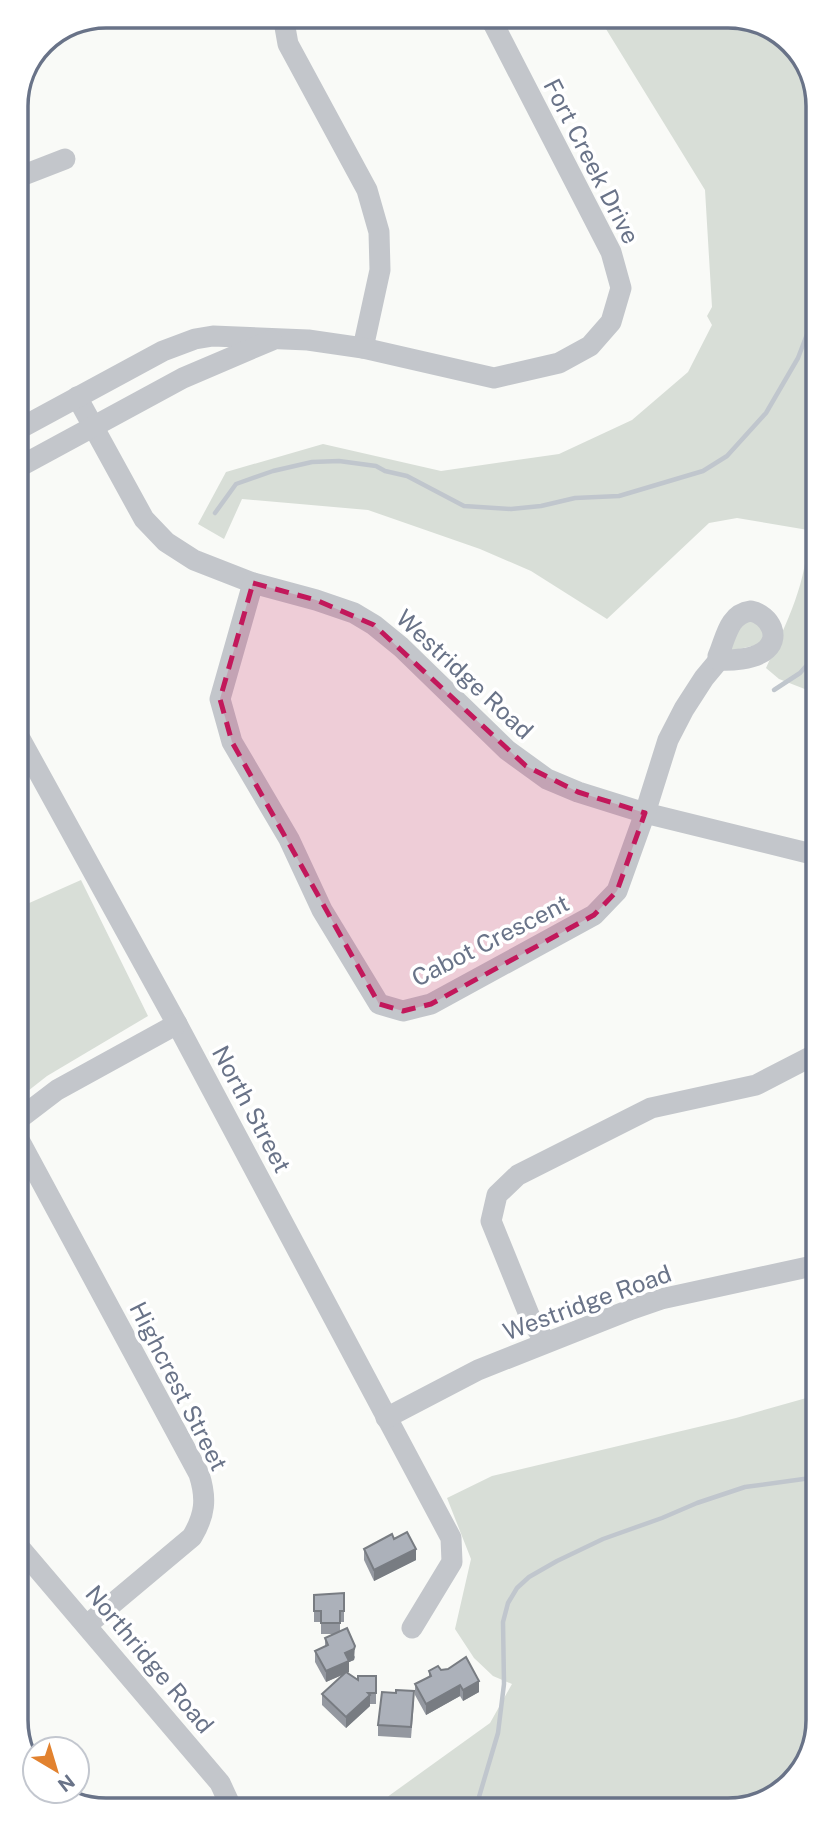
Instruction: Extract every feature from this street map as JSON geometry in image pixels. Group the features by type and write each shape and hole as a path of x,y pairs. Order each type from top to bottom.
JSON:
{"street":[{"path":"285,28 288,44 367,190 379,232 380,270 363,348"},
{"name":"Fort Creek Drive","path":"28,424 163,351 195,339 234,335 308,340 363,348 494,378 559,363 590,346 611,322 621,288 611,252 496,28"},
{"path":"28,173 65,159"},
{"name":"Fort Creek Drive","path":"28,462 203,369 277,338"},
{"name":"Westridge Road","path":"77,397 144,519 166,542 194,560 253,583 354,613 374,625 401,647 526,766 547,779 578,792 645,813 806,853"},
{"name":"Cabot Crescent","path":"253,583 220,699 232,742 289,839 322,910 379,1004 404,1011 431,1004 594,915 617,891 668,740 684,709 719,660"},
{"name":"North Street","path":"28,754 177,1024 451,1538 452,1562 412,1628"},
{"path":"28,1112 57,1090 177,1024"},
{"path":"546,1342 532,1322 491,1221 497,1195 518,1175 650,1108 756,1085 806,1059"},
{"name":"Highcrest Street","path":"28,1157 199,1475 204,1491 205,1507 192,1537 87,1625"},
{"name":"Westridge Road","path":"386,1418 478,1370 660,1299 806,1267"},
{"name":"Northridge Road","path":"28,1557 220,1783 227,1798"}],"highlighted area":[{"path":"253,583 316,600 374,625 526,766 578,792 645,813 617,891 594,915 431,1004 403,1011 379,1004 232,742 220,699"}],"shaded area":[{"path":"605,28 743,29 776,44 790,58 802,81 806,106 806,530 737,518 709,523 607,619 531,571 480,549 368,510 242,499 224,539 198,524 226,472 323,444 441,471 559,454 632,420 688,372 712,325 707,316 712,307 705,190"},
{"path":"806,555 806,690 779,679 766,668 789,618"},
{"path":"750,618 765,627 761,644 730,651 737,627"},
{"path":"81,880 148,1016 47,1076 28,1091 28,904"},
{"path":"806,1398 806,1720 800,1750 787,1771 767,1788 753,1794 728,1798 387,1798 490,1723 512,1684 493,1676 474,1658 455,1629 471,1559 447,1498 492,1476 736,1418"}],"building":[{"path":"407,1532 416,1549 374,1570 364,1549 392,1534 394,1539"},
{"path":"344,1593 344,1611 340,1611 340,1623 321,1623 321,1611 314,1611 314,1595"},
{"path":"347,1628 355,1646 345,1653 349,1661 326,1671 315,1651 328,1645 325,1638"},
{"path":"466,1657 479,1681 463,1690 460,1685 426,1704 415,1684 431,1676 429,1671 438,1666 441,1670 448,1669"},
{"path":"346,1672 358,1680 358,1676 376,1676 376,1693 368,1693 370,1695 346,1717 322,1694"},
{"path":"396,1690 414,1691 411,1727 378,1725 382,1692 396,1693"}],"waterway":[{"path":"215,513 236,484 273,471 312,462 339,461 376,466 407,476 464,506 511,509 541,506 575,498 619,496 703,471 727,456 766,413 798,358 806,337"},
{"path":"774,690 806,666"},
{"path":"479,1798 498,1733 504,1684 503,1622 508,1603 517,1588 529,1577 557,1561 603,1539 697,1503 745,1487 806,1479"}]}
